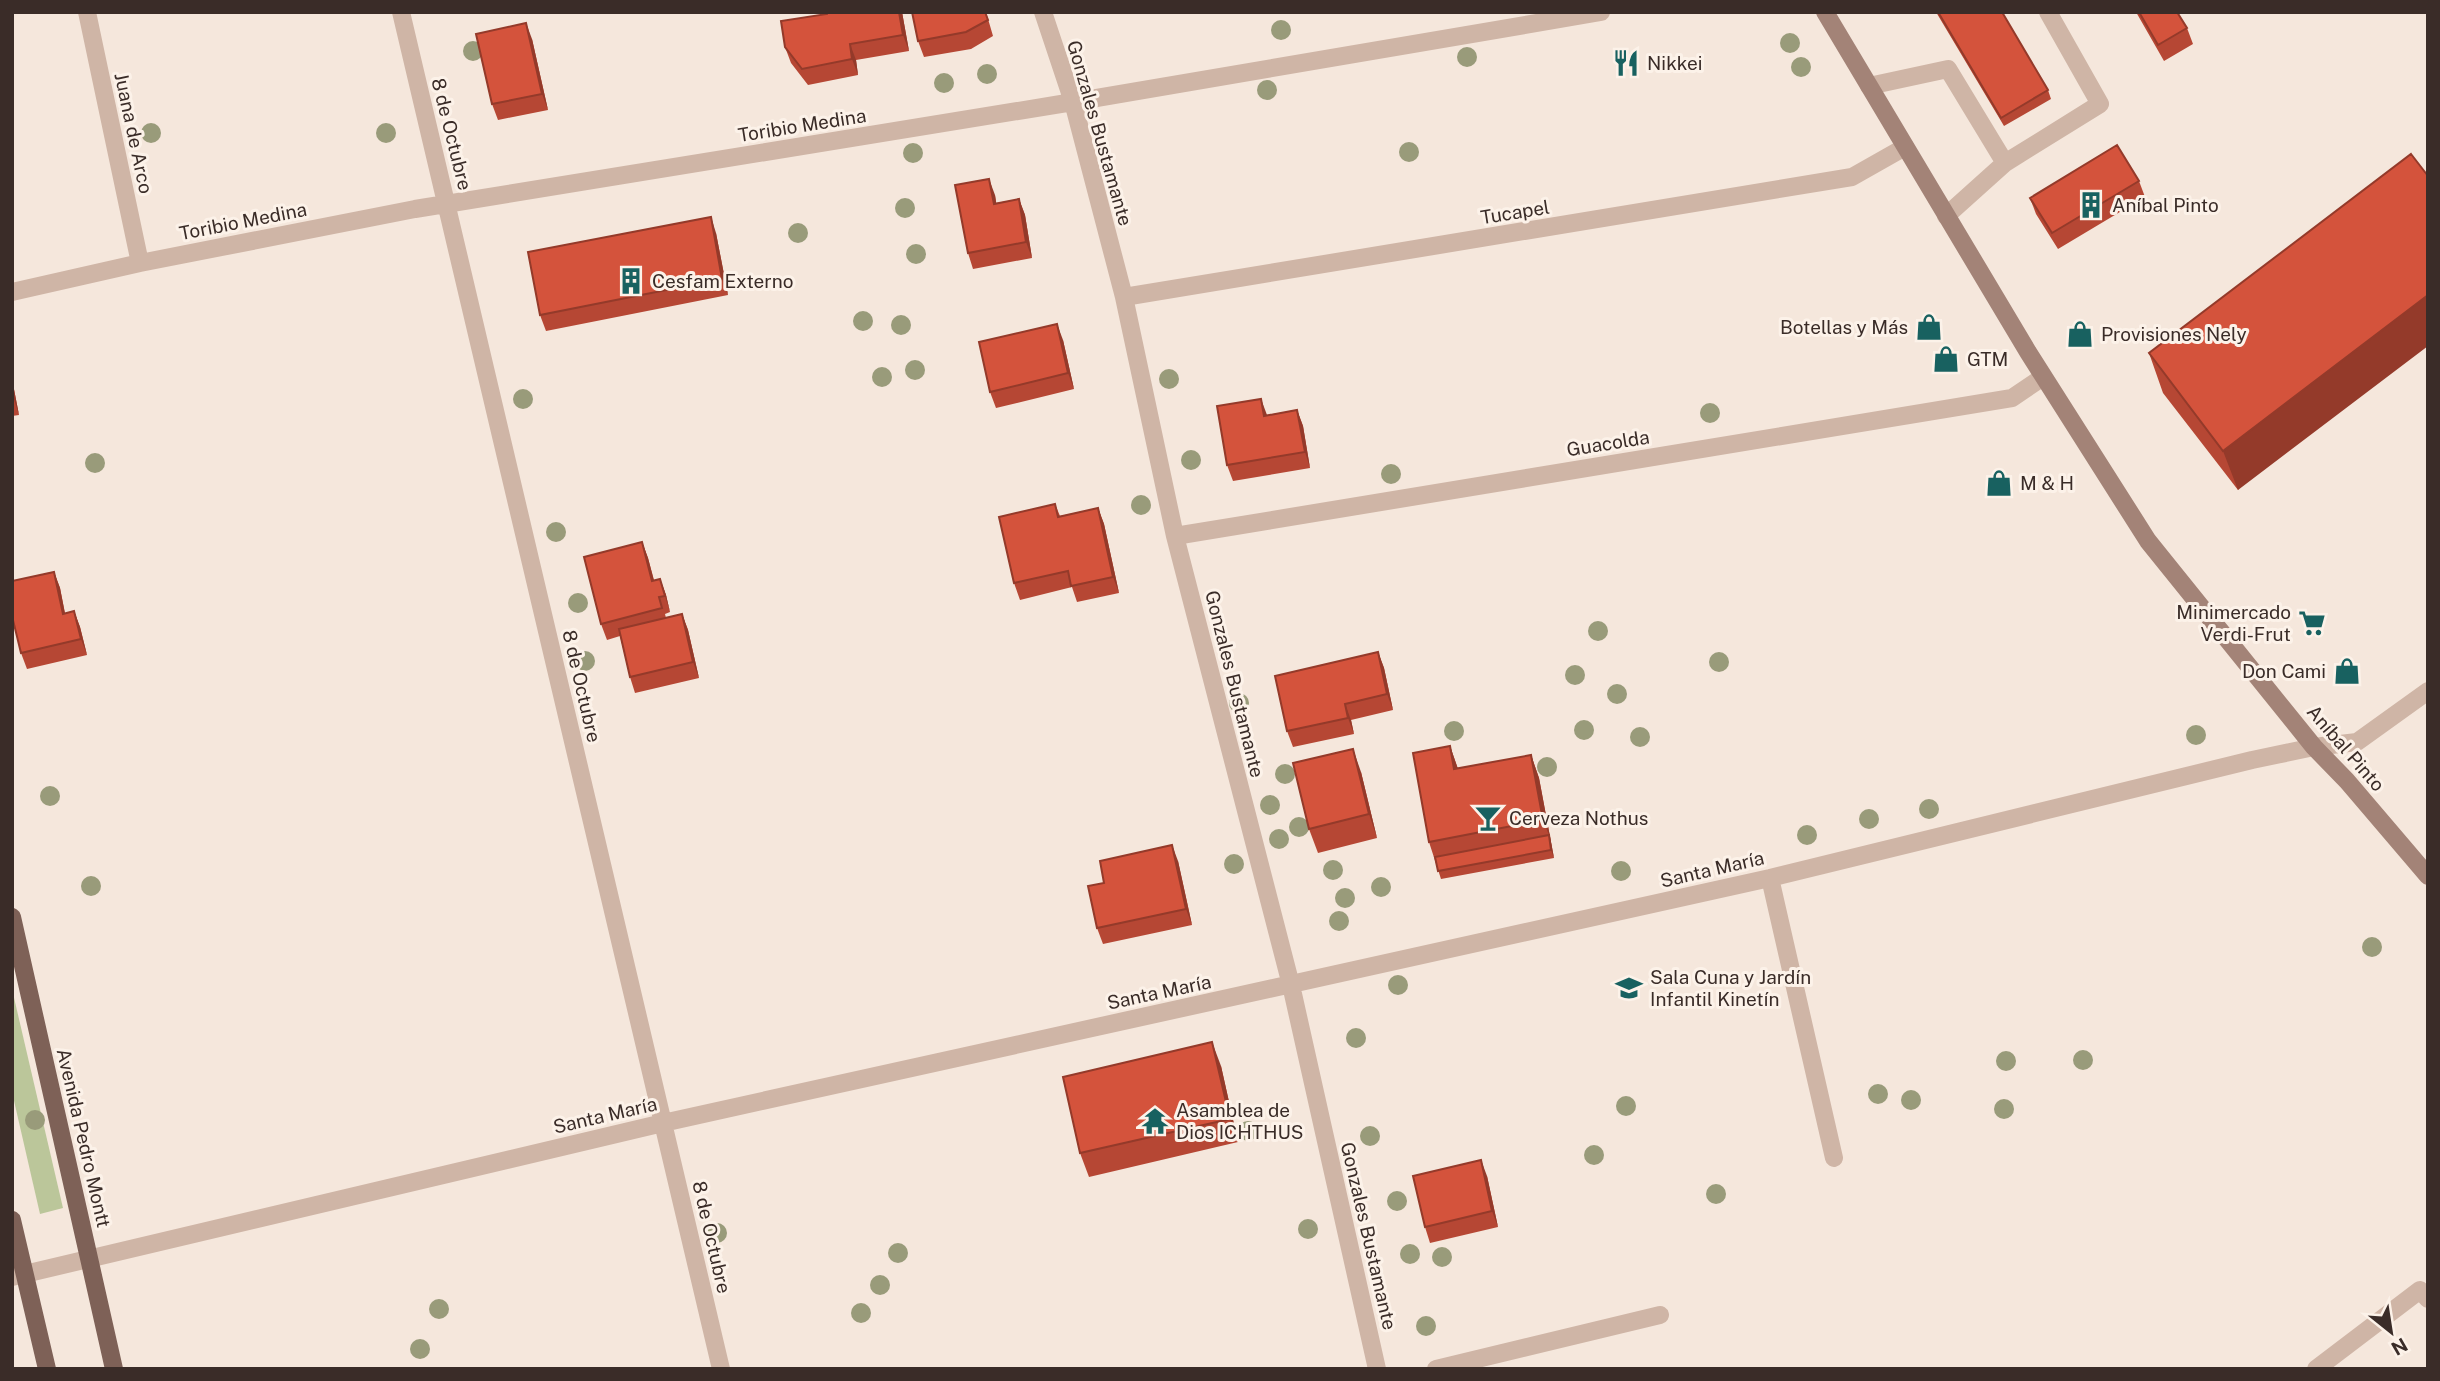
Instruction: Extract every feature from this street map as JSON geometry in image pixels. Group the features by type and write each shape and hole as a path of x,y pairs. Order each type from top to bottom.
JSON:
{"main road":[{"name":"Aníbal Pinto","path":"1825,12 2043,377 2148,541 2314,747 2347,781 2428,876"},
{"name":"Avenida Pedro Montt","path":"12,917 114,1369"},
{"path":"12,1220 19,1275 47,1369"}],"street":[{"name":"Juana de Arco","path":"88,12 140,263"},
{"name":"8 de Octubre","path":"401,12 721,1369"},
{"name":"Gonzales Bustamante","path":"1043,12 1073,102 1125,297 1175,536 1291,985 1377,1369"},
{"name":"Toribio Medina","path":"12,292 140,263 447,204 1073,102 1601,12"},
{"path":"1946,216 2005,163 2100,104 2048,12"},
{"path":"1869,86 1948,69 2005,163"},
{"name":"Tucapel","path":"1125,297 1852,177 1905,147"},
{"name":"Guacolda","path":"1175,536 2012,398 2043,377"},
{"name":"Santa María","path":"19,1275 663,1123 1770,878 2314,747 2357,742 2428,691"},
{"path":"1770,878 1834,1158"},
{"path":"2316,1369 2420,1290 2428,1299"},
{"path":"1436,1369 1660,1315"}],"green space":[{"path":"12,989 63,1208 40,1214 12,1092"}],"building":[{"path":"827,12 899,12 903,35 850,44 852,59 802,69 785,47 781,21"},
{"path":"912,12 985,12 988,20 966,32 918,41"},
{"path":"1938,12 2002,12 2048,90 2001,118"},
{"path":"2139,12 2177,12 2187,28 2158,45"},
{"path":"526,23 542,94 492,104 476,34"},
{"path":"2117,145 2139,181 2052,233 2030,198"},
{"path":"2411,154 2428,176 2428,295 2223,451 2149,353"},
{"path":"989,179 994,204 1019,199 1026,242 968,253 955,185"},
{"name":"Cesfam Externo","path":"711,217 722,279 540,315 528,252"},
{"path":"1057,324 1068,373 990,392 979,342"},
{"path":"1261,399 1264,416 1297,410 1305,452 1227,465 1217,406"},
{"path":"1055,504 1058,517 1098,508 1113,577 1071,586 1068,571 1014,583 999,517"},
{"path":"642,542 652,581 660,579 665,596 659,597 662,608 601,624 584,557"},
{"path":"54,572 63,614 74,611 81,639 21,653 12,616 12,581"},
{"path":"682,614 693,662 630,677 619,629"},
{"path":"1378,652 1387,694 1345,704 1348,718 1287,731 1275,676"},
{"name":"Cerveza Nothus","path":"1450,746 1454,769 1531,755 1543,820 1429,842 1413,753"},
{"path":"1353,749 1369,814 1309,829 1293,763"},
{"path":"1549,835 1551,850 1438,871 1435,857"},
{"path":"1172,845 1186,909 1097,928 1088,886 1104,883 1100,861"},
{"name":"Asamblea de Dios ICHTHUS","path":"1212,1042 1230,1119 1080,1153 1063,1077"},
{"path":"1481,1160 1492,1211 1425,1227 1413,1176"}],"place":[{"name":"Nikkei","path":"1626,63"},
{"name":"Aníbal Pinto","path":"2091,205"},
{"name":"Cesfam Externo","path":"631,281"},
{"name":"Botellas y Más","path":"1929,327"},
{"name":"Provisiones Nely","path":"2080,334"},
{"name":"GTM","path":"1946,359"},
{"name":"M & H","path":"1999,483"},
{"name":"Minimercado Verdi-Frut","path":"2312,623"},
{"name":"Don Cami","path":"2347,671"},
{"name":"Cerveza Nothus","path":"1488,818"},
{"name":"Sala Cuna y Jardín Infantil Kinetín","path":"1629,988"},
{"name":"Asamblea de Dios ICHTHUS","path":"1155,1121"}]}
